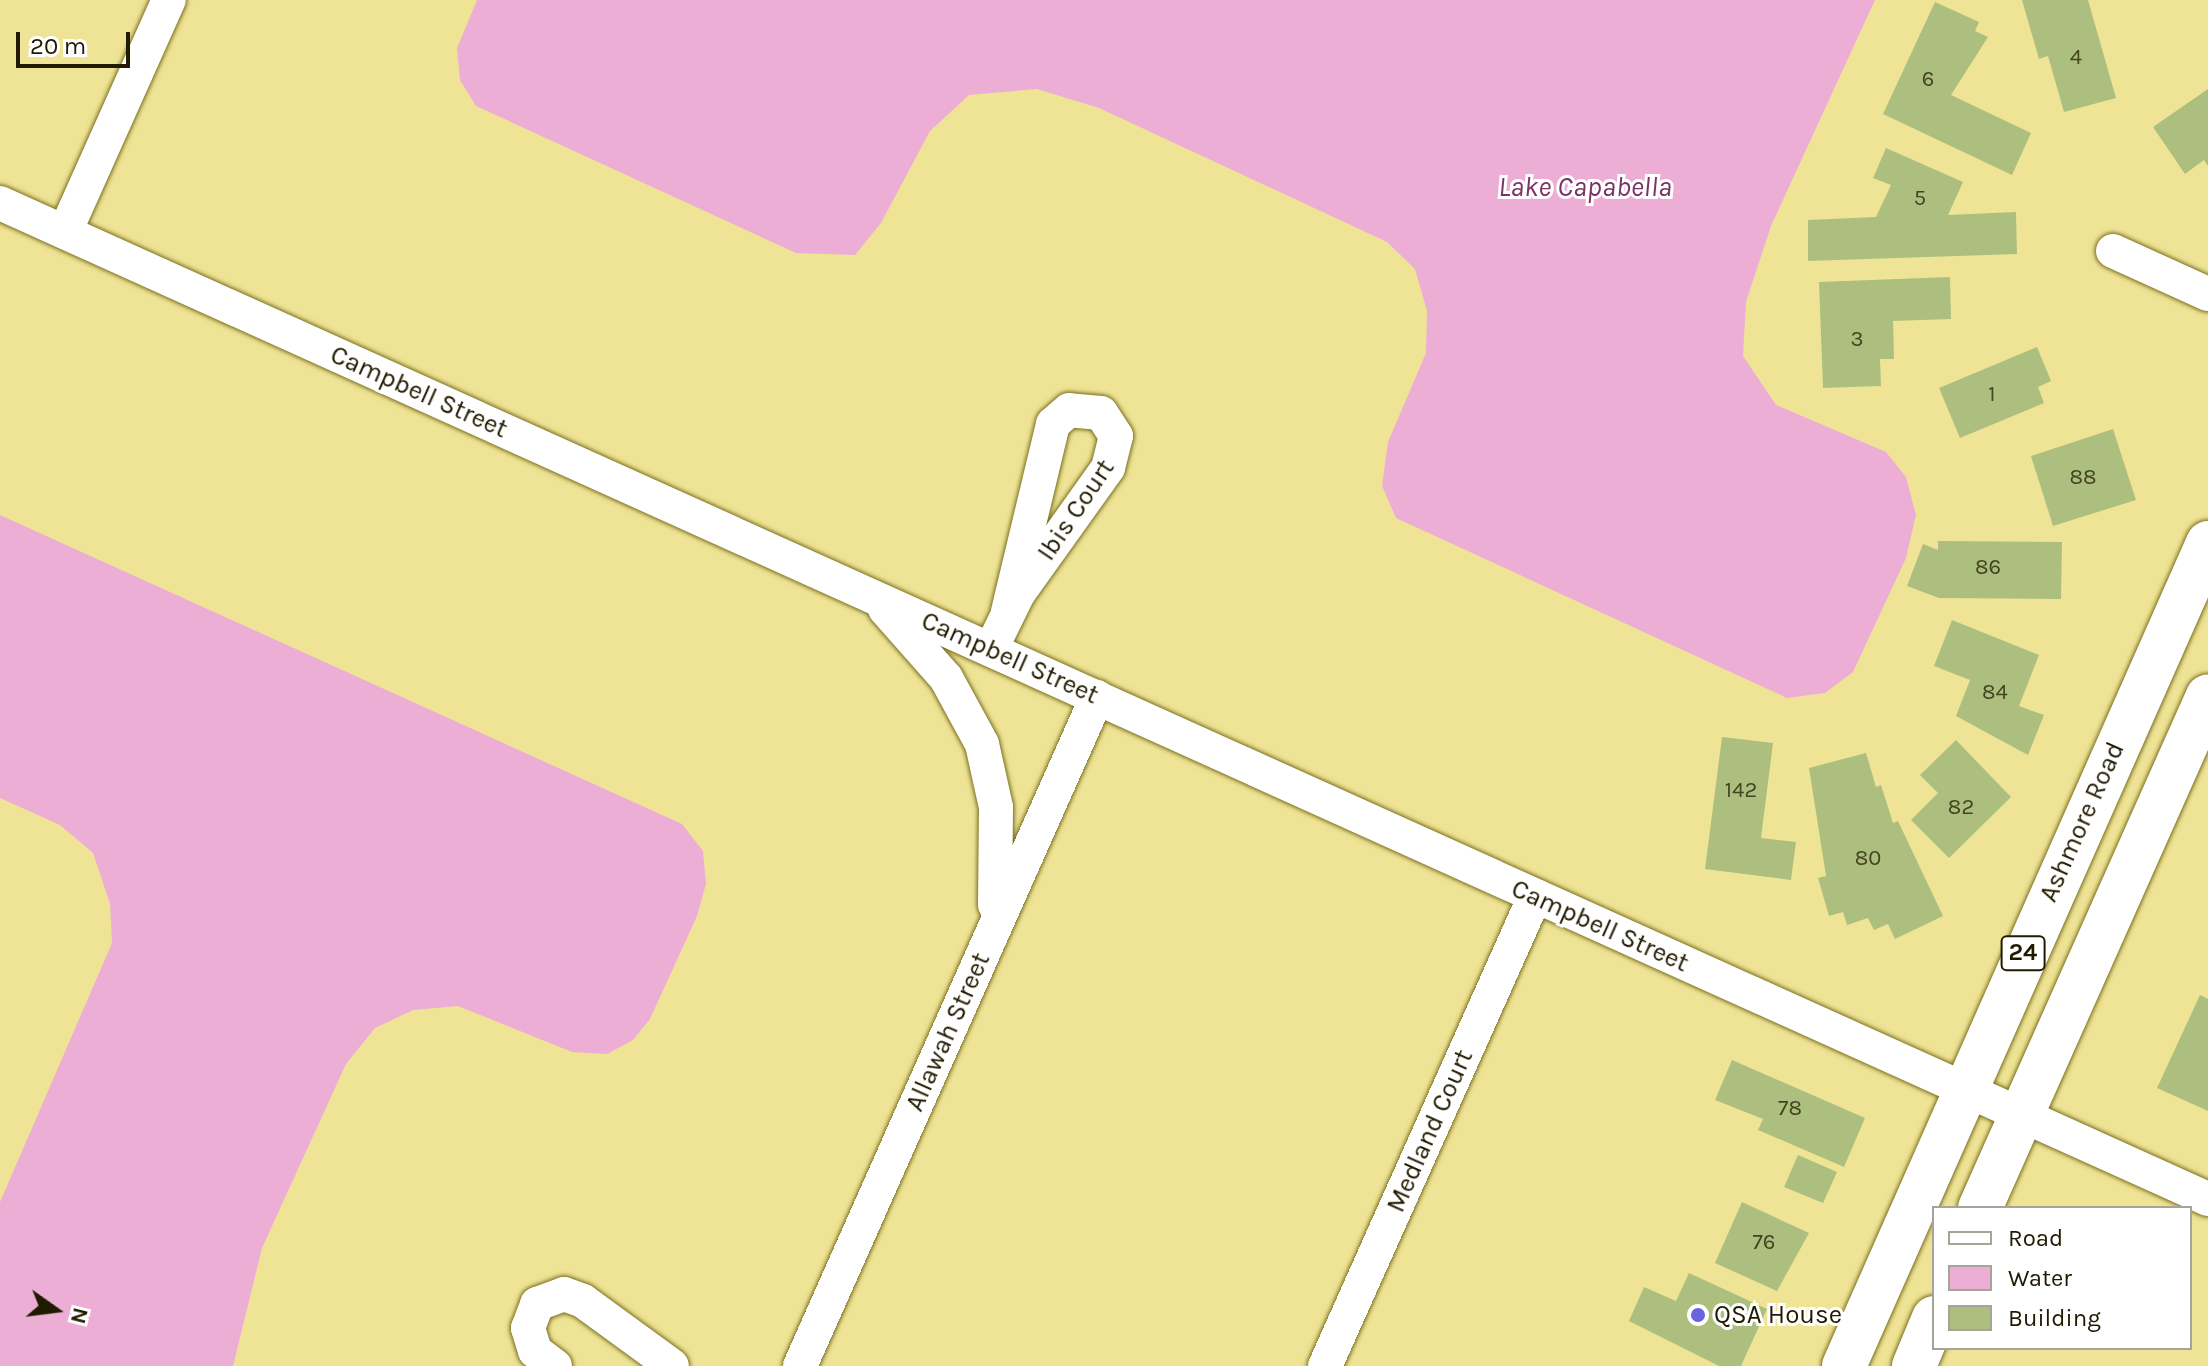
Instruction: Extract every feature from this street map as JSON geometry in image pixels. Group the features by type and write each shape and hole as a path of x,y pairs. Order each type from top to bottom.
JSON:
{"main road":[{"name":"Ashmore Road","path":"1844,1366 1963,1090 2208,543"},
{"name":"24","path":"1981,1206 2208,696"},
{"path":"1914,1366 1932,1323"}],"street":[{"path":"65,232 169,0"},
{"name":"Campbell Street","path":"0,203 1097,697 2018,1117 2208,1199"},
{"path":"2113,251 2208,294"},
{"name":"Ibis Court","path":"991,649 1008,612 1111,462 1115,430 1101,413 1074,409 1053,424 1008,612"},
{"path":"874,597 954,690 986,757 999,846 988,941"},
{"name":"Allawah Street","path":"800,1366 1097,697"},
{"name":"Medland Court","path":"1325,1366 1535,896"},
{"path":"555,1366 535,1351 528,1328 537,1304 564,1294 587,1303 672,1366"}],"water":[{"name":"Lake Capabella","path":"477,0 1875,0 1771,226 1746,302 1743,356 1776,405 1886,452 1906,477 1916,515 1906,558 1853,672 1825,693 1787,698 1396,518 1382,486 1388,442 1426,353 1427,311 1415,269 1387,242 1099,108 1037,89 969,95 930,131 881,223 855,255 796,253 476,106 460,80 457,48"},
{"path":"0,515 682,824 703,851 706,884 697,916 650,1019 633,1040 607,1054 572,1052 458,1006 413,1010 375,1028 346,1064 262,1248 233,1366 0,1366 0,1202 112,943 110,904 93,853 60,825 0,798"}],"building":[{"path":"2022,0 2088,0 2116,98 2064,112 2048,56 2039,59"},
{"path":"1935,2 1979,22 1975,31 1988,37 1951,95 2031,133 2012,175 1883,114"},
{"path":"2208,89 2208,166 2204,160 2185,174 2153,127"},
{"path":"1886,148 1963,182 1948,215 2016,212 2017,254 1808,261 1808,220 1876,217 1891,185 1873,178"},
{"path":"1950,277 1951,319 1893,321 1894,359 1880,359 1881,386 1823,388 1819,282"},
{"path":"2037,347 2051,381 2038,387 2044,403 1960,438 1939,388"},
{"path":"2113,429 2136,500 2053,526 2031,456"},
{"path":"1938,541 2062,542 2061,599 1939,598 1907,586 1923,544 1938,550"},
{"path":"1952,620 2039,655 2019,706 2044,715 2028,755 1956,716 1970,680 1934,666"},
{"path":"1722,737 1773,743 1761,838 1796,842 1791,880 1705,869"},
{"path":"1956,740 2011,797 1949,858 1911,820 1938,793 1920,775"},
{"path":"1866,753 1876,787 1881,785 1893,823 1898,821 1943,916 1895,939 1888,924 1874,930 1868,918 1847,925 1843,912 1829,916 1818,878 1826,876 1809,768"},
{"path":"2200,995 2208,999 2208,1111 2157,1088"},
{"path":"1732,1060 1865,1118 1844,1167 1758,1130 1763,1119 1715,1100"},
{"path":"1798,1155 1837,1172 1823,1203 1784,1187"},
{"path":"1742,1202 1809,1233 1777,1291 1715,1263"},
{"name":"QSA House","path":"1689,1273 1767,1309 1741,1366 1719,1366 1629,1321 1644,1287 1676,1301"}],"place":[{"name":"QSA House","path":"1698,1315"}]}
